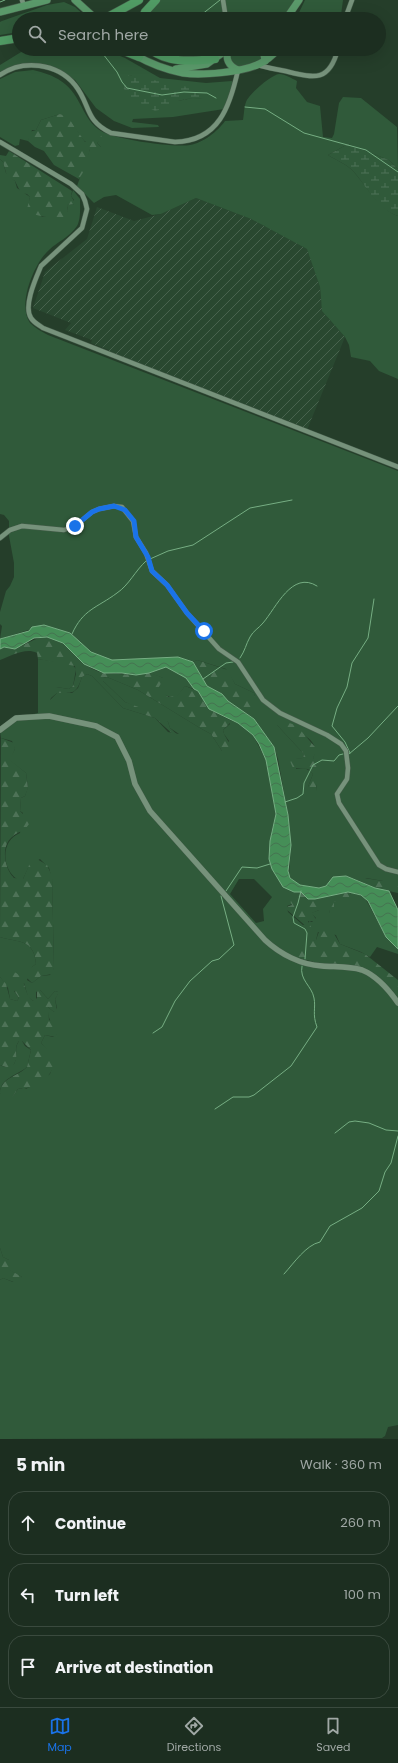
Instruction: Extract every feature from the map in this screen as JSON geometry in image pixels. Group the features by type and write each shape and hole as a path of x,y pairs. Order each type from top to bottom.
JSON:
{"highway":[{"path":"117,12 140,0"},
{"path":"145,12 156,0"},
{"path":"2,40 12,39"},
{"path":"163,56 196,62 215,59"}],"main road":[{"path":"0,12 23,3 46,0"},
{"path":"75,0 88,12"},
{"path":"291,12 300,0"},
{"path":"295,12 300,0"},
{"path":"174,70 200,66 219,56"},
{"path":"226,56 234,71"},
{"path":"265,56 265,61"},
{"path":"139,57 161,67 183,73 234,71 258,65 270,56"}],"street":[{"path":"223,0 225,12"},
{"path":"347,12 352,0"},
{"path":"258,65 305,76 321,76 330,69 335,56"},
{"path":"265,61 278,69"},
{"path":"0,75 19,66 35,65 52,68 64,75 76,86 91,119 105,130 111,133 175,142 186,142 198,138 214,126 227,108 236,80 234,71"},
{"path":"0,142 71,184 82,194 87,209 82,228 41,266 28,311 34,323 43,328 398,467"},
{"path":"0,538 10,530 22,526 64,530 75,526 92,512 99,509 114,506 125,510 134,521 136,537 148,557 152,571 167,585 187,613 219,649 238,662 262,700 280,713 327,734 341,744 348,756 348,768 347,779 337,794 339,803 379,865 386,869 398,872"},
{"path":"0,730 16,718 49,716 96,726 117,737 129,761 135,784 150,811 272,947 299,961 315,965 340,966 362,970 380,982 398,1003"}],"shaded area":[{"path":"196,198 251,219 308,249 320,287 321,301 327,317 345,337 307,430 108,353 109,350 91,343 92,340 65,330 71,323 33,308 45,272 87,239 97,207 134,221 161,214"}],"green space":[{"path":"157,0 297,0 290,12 148,12"},
{"path":"305,0 343,0 341,12 299,12"},
{"path":"64,2 75,7 80,12 28,12 47,5"},
{"path":"12,18 12,33 0,35 0,22"},
{"path":"15,56 120,56 160,78 206,83 232,81 233,84 224,109 173,117 133,119 132,122 158,125 159,127 132,128 114,121 96,108 75,80 47,66 9,68 0,72 0,65","holes":["129,75 204,99 193,98 177,101"]},
{"path":"229,56 263,57 259,64 235,70 228,58"},
{"path":"33,70 55,77 67,85 90,120 104,133 142,142 182,146 200,142 218,129 225,121 243,120 245,104 248,99 266,81 279,74 286,75 297,81 296,88 307,102 320,106 323,137 332,138 334,134 339,103 343,97 361,98 397,127 398,169 389,160 348,144 328,155 351,169 379,203 391,213 398,216 398,379 379,371 370,361 351,357 349,345 345,337 322,311 320,287 307,249 251,219 196,198 161,214 152,215 116,195 104,197 94,203 77,186 90,149 101,147 97,143 99,141 84,141 69,120 60,114 41,120 36,130 32,130 28,141 20,139 19,145 15,146 0,137 0,79 15,72"},
{"path":"129,75 202,90 204,99 191,98 181,100 155,111 129,97 121,84"},
{"path":"60,114 68,117 85,142 88,142 94,133 101,135 102,139 97,143 103,149 101,152 90,149 85,169 79,179 54,165 44,151 35,147 28,141 29,132 36,130 41,120"},
{"path":"348,144 389,160 398,169 398,216 384,208 373,197 351,169 328,155"},
{"path":"9,151 72,191 71,196 74,204 67,205 68,211 64,218 60,220 39,216 27,209 30,197 27,194 21,193 15,181 7,176 3,162 0,159 0,155 6,156"},
{"path":"0,159 3,162 6,173 15,181 17,188 30,197 29,202 42,217 50,216 57,218 68,211 67,205 74,204 74,200 71,196 73,190 80,199 80,216 77,226 71,233 52,247 43,256 29,285 26,295 26,315 34,327 48,335 398,471 398,881 383,881 366,878 362,882 346,876 333,877 326,886 319,888 295,883 289,875 291,845 288,815 278,759 274,747 254,719 245,713 254,705 254,693 235,684 226,669 197,660 193,662 178,657 112,660 91,653 70,633 44,625 0,639 2,626 0,624 0,612 6,591 14,577 14,563 9,536 9,521 4,515 0,514","holes":["277,725 298,732 310,740 314,745 315,751 313,758 318,772 316,796 308,787 313,774 306,769 296,769 296,759 303,758 304,754"]},
{"path":"47,637 62,643 84,663 97,671 122,674 148,673 164,678 159,687 168,697 177,696 185,686 198,691 212,711 230,720 230,723 223,730 230,745 230,752 225,753 222,751 211,734 138,690 107,677 103,678 103,681 125,702 160,715 168,722 170,728 180,737 176,737 155,718 123,708 92,676 87,674 82,677 76,690 67,693 57,693 46,702 43,697 49,688 56,687 69,689 73,686 76,674 75,666 38,659 37,653 33,651 18,653 0,660 0,649 14,648 34,640"},
{"path":"38,659 72,664 76,669 73,686 69,689 56,687 50,700 57,693 72,693 78,688 82,677 87,674 92,676 123,708 155,718 168,732 179,734 170,728 168,722 125,702 103,681 103,678 107,677 138,690 211,734 222,751 229,741 223,730 230,724 230,720 238,723 253,735 266,760 276,814 271,834 272,869 292,901 292,904 287,906 288,912 303,925 309,923 309,921 312,922 316,918 311,913 319,910 329,910 330,913 334,908 334,902 348,897 351,893 364,896 386,937 398,949 398,954 377,947 370,957 340,944 336,935 318,932 316,940 306,943 302,947 298,958 308,961 362,968 398,1000 398,1425 388,1427 385,1436 382,1438 0,1439 0,1280 3,1278 13,1282 22,1277 9,1270 9,1260 3,1257 0,1248 0,1093 13,1096 18,1089 26,1089 50,1074 53,1065 52,1057 41,1043 45,1035 53,1037 57,1034 48,1015 48,1007 54,1012 57,1008 55,999 58,992 55,991 48,999 40,990 36,992 36,1000 33,1001 28,997 24,983 14,991 19,998 17,1001 10,999 8,988 0,977 0,937 24,943 32,950 35,956 36,964 32,967 27,980 32,983 41,976 50,975 54,968 52,879 49,868 40,859 29,866 23,879 17,879 8,868 5,854 9,842 20,833 23,813 20,811 21,798 25,796 28,787 26,773 9,760 15,749 12,741 1,738 0,731 15,719 38,713","holes":["239,879 254,879 272,897 263,909 264,921 256,923 230,894"]},
{"path":"197,660 228,670 235,684 254,693 256,702 252,710 245,713 228,701 222,694 207,686 193,662"},
{"path":"166,667 186,678 194,689 185,686 177,697 171,697 164,694 159,687 163,678 149,673"},
{"path":"278,719 295,725 315,747 316,752 313,758 319,763 321,772 316,787 316,796 312,801 307,797 308,787 313,774 308,769 293,768 290,761 291,759 303,758 304,754 277,725"},
{"path":"1,738 14,743 15,749 10,760 26,773 28,788 25,796 21,798 20,811 25,816 29,824 25,829 14,835 8,841 5,852 6,864 14,878 23,879 30,863 37,859 47,865 52,876 54,968 52,974 41,976 32,983 26,977 29,969 36,964 35,956 32,950 24,943 0,937"},
{"path":"364,878 383,881 398,881 398,893 375,888 362,882"},
{"path":"283,887 301,892 308,899 348,892 351,894 349,897 334,902 334,908 340,915 338,919 331,918 329,910 319,910 312,913 317,921 308,921 311,927 308,928 286,909 286,907 292,905"},
{"path":"321,926 330,927 340,944 365,954 398,980 398,1000 371,972 298,958 301,947 306,941 316,940"},
{"path":"14,972 21,978 30,998 33,1001 37,998 37,989 40,990 48,999 55,991 58,992 55,999 57,1011 54,1012 48,1007 49,1020 55,1023 58,1031 56,1037 45,1035 41,1043 52,1055 54,1061 51,1072 38,1084 26,1089 18,1089 13,1096 7,1098 0,1093 3,1084 27,1067 31,1050 22,1041 19,1041 16,1048 16,1058 13,1065 9,1068 0,1065 0,977 6,984 10,999 17,1001 19,998 10,980 11,974"},
{"path":"19,1041 22,1041 25,1046 31,1050 27,1067 6,1080 0,1093 0,1065 5,1067 14,1064 17,1044"},
{"path":"0,1248 3,1257 9,1260 10,1270 22,1277 19,1284 3,1278 0,1280"}],"water":[{"path":"44,625 70,633 91,652 112,660 178,657 193,662 207,686 222,694 228,701 254,719 274,747 288,815 291,845 288,871 290,878 300,885 319,888 326,886 333,877 346,876 375,888 389,891 398,910 398,949 386,937 368,901 361,895 348,892 315,899 308,899 301,892 294,892 283,887 272,869 269,859 270,841 276,814 266,760 253,735 238,723 209,709 198,691 194,689 186,678 166,667 149,673 136,675 104,673 84,664 63,643 47,637 34,638 15,649 4,647 0,649 0,639 29,631 32,627"}],"waterway":[{"path":"0,2 5,0"},
{"path":"205,12 220,0"},
{"path":"105,56 127,88 162,95 184,92 207,93 216,98"},
{"path":"245,107 265,109 304,133 366,150 398,172"},
{"path":"150,559 168,551 193,545 250,508 292,500"},
{"path":"72,634 76,626 86,614 121,590 146,561"},
{"path":"240,658 251,635 263,623 279,600 292,587 300,583 308,582 317,586"},
{"path":"350,753 345,742 332,726 337,708 347,687 352,663 368,638 374,599"},
{"path":"203,679 226,663 233,662"},
{"path":"349,754 368,738 398,706"},
{"path":"285,802 297,798 303,794 304,783 313,765 322,760 334,761 339,755 343,754"},
{"path":"226,891 242,867 257,868 270,864"},
{"path":"301,891 293,917 294,923 305,929 307,933 305,959"},
{"path":"153,1033 162,1027 175,1001 190,981 212,961 219,959 234,945 221,896"},
{"path":"215,1109 233,1097 249,1097 254,1095 291,1066 317,1027 314,998 302,975 302,966"},
{"path":"335,1133 349,1122 355,1121 369,1123 386,1130 398,1131"},
{"path":"284,1274 305,1251 320,1242 330,1226 362,1208 379,1191 385,1172 391,1163 398,1136"}],"route":[{"path":"75,526 92,512 99,509 108,506 122,507 134,521 137,541 148,557 152,571 167,585 187,613 204,631"}]}
